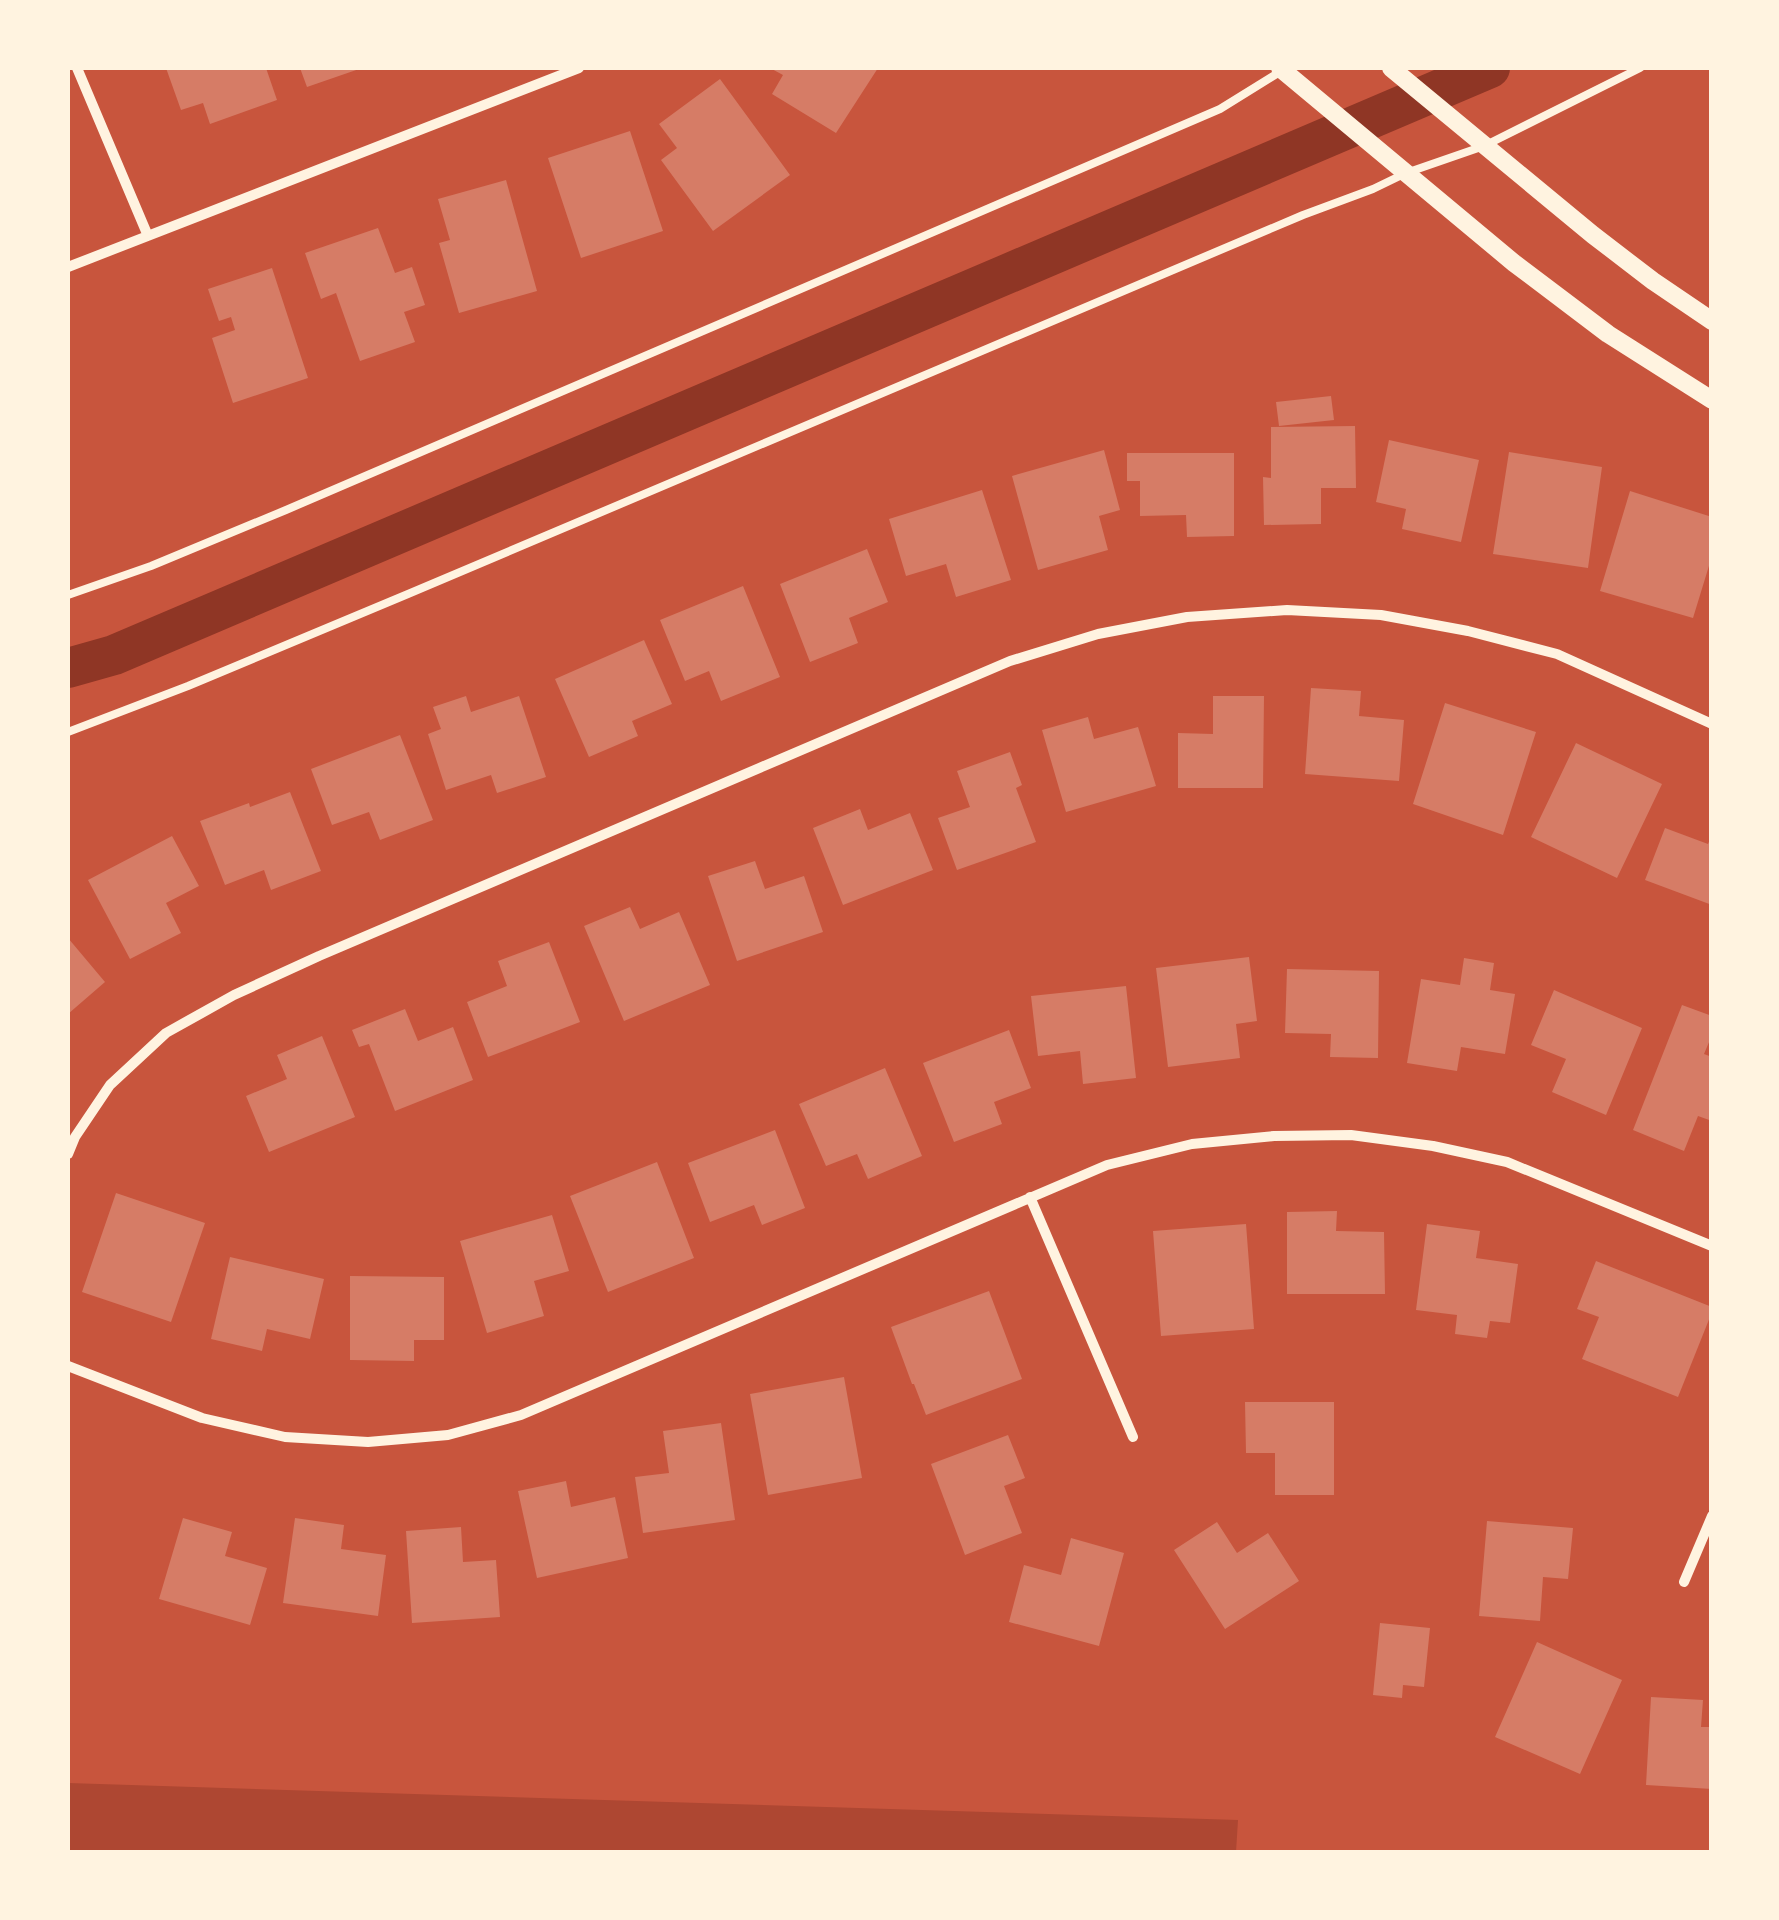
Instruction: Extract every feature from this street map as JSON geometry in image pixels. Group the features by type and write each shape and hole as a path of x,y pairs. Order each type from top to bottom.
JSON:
{"street":[{"path":"77,68 148,236"},
{"path":"68,268 580,68"},
{"path":"1284,68 1514,263 1608,334 1712,400"},
{"path":"1392,68 1593,235 1712,320"},
{"path":"68,1154 110,1084 166,1033 234,995 1010,661 1098,634 1188,617 1267,611 1381,615 1468,631 1556,654 1712,724"},
{"path":"68,1366 202,1418 285,1437 368,1442 448,1435 521,1414 1107,1165 1192,1144 1274,1136 1352,1135 1507,1162 1712,1246"},
{"path":"1030,1197 1133,1437"},
{"path":"1684,1582 1712,1516"}],"lane":[{"path":"68,595 151,566 286,510 1202,116 1284,68"},
{"path":"68,732 335,625 1406,173 1484,146 1640,68"}],"shaded area":[{"path":"68,1783 1238,1820 1236,1852 68,1852"}],"building":[{"path":"166,68 266,68 277,100 210,124 203,103 181,110"},
{"path":"300,68 362,68 307,87"},
{"path":"770,68 878,68 836,133 772,94 783,75"},
{"path":"720,79 790,175 713,231 661,160 677,148 659,124"},
{"path":"630,131 663,231 581,258 548,158"},
{"path":"506,180 537,291 459,313 439,243 450,240 438,199"},
{"path":"378,228 395,273 412,267 425,305 404,312 415,342 360,361 336,293 321,299 305,253"},
{"path":"272,268 308,378 233,403 212,338 235,330 231,317 219,321 208,289"},
{"path":"1331,396 1334,420 1279,426 1276,402"},
{"path":"1355,426 1356,488 1321,488 1321,524 1264,525 1263,477 1271,478 1271,427"},
{"path":"1389,440 1479,460 1461,542 1402,529 1406,509 1376,502"},
{"path":"1104,450 1120,510 1099,516 1108,550 1038,570 1012,476"},
{"path":"1509,452 1602,467 1588,568 1493,554"},
{"path":"1127,453 1234,453 1234,536 1187,537 1186,515 1140,516 1140,481 1127,481"},
{"path":"982,490 1011,580 956,597 946,564 906,576 889,519"},
{"path":"1630,491 1712,517 1712,556 1693,618 1600,591"},
{"path":"867,549 888,602 849,618 858,643 810,662 780,584"},
{"path":"743,586 780,677 721,701 709,671 685,681 660,620"},
{"path":"644,640 672,704 632,721 638,736 589,757 555,679"},
{"path":"1311,688 1361,691 1359,716 1404,720 1399,781 1305,774"},
{"path":"466,696 471,712 519,696 546,777 497,793 491,775 446,790 428,734 441,729 433,707"},
{"path":"1213,696 1264,696 1263,788 1178,788 1178,733 1213,734"},
{"path":"1445,703 1536,732 1503,835 1413,804"},
{"path":"1088,717 1094,739 1138,727 1156,786 1066,812 1042,730"},
{"path":"400,735 433,820 380,840 369,812 332,825 311,769"},
{"path":"1576,743 1662,784 1617,878 1531,837"},
{"path":"1010,752 1022,785 1016,788 1036,842 957,870 938,818 970,807 957,771"},
{"path":"290,792 321,871 271,890 264,870 225,885 200,821"},
{"path":"860,809 868,830 910,813 933,870 843,905 813,828"},
{"path":"1665,828 1708,844 1712,835 1712,905 1645,880"},
{"path":"172,836 199,886 166,903 181,933 130,959 88,880"},
{"path":"755,861 765,889 804,876 823,932 737,961 708,876"},
{"path":"630,907 640,929 679,912 710,985 624,1021 584,926"},
{"path":"68,938 105,982 68,1014"},
{"path":"549,942 580,1022 488,1057 467,1002 507,986 498,961"},
{"path":"1249,957 1257,1021 1236,1024 1240,1058 1168,1067 1156,968"},
{"path":"1464,958 1494,963 1490,990 1515,994 1505,1054 1461,1047 1457,1071 1407,1063 1421,979 1460,985"},
{"path":"1287,969 1379,971 1378,1058 1330,1057 1331,1034 1285,1033"},
{"path":"1126,986 1136,1078 1083,1084 1080,1051 1038,1056 1031,996"},
{"path":"1554,990 1642,1028 1606,1115 1552,1092 1566,1059 1531,1045"},
{"path":"1682,1005 1712,1016 1712,1035 1704,1054 1712,1057 1712,1121 1698,1116 1684,1151 1633,1130"},
{"path":"405,1009 418,1041 453,1027 473,1080 395,1111 369,1044 359,1047 352,1030"},
{"path":"1009,1030 1031,1088 994,1102 1002,1124 954,1142 923,1063"},
{"path":"322,1036 355,1117 269,1152 246,1096 287,1079 277,1055"},
{"path":"885,1068 922,1156 868,1179 857,1154 826,1166 799,1104"},
{"path":"775,1130 805,1208 762,1225 754,1205 710,1222 688,1163"},
{"path":"657,1162 694,1258 608,1292 570,1196"},
{"path":"116,1193 205,1223 171,1322 82,1292"},
{"path":"1337,1211 1336,1231 1384,1232 1385,1294 1287,1294 1287,1212"},
{"path":"552,1215 569,1271 534,1281 544,1316 487,1333 460,1241"},
{"path":"1246,1224 1254,1329 1161,1336 1153,1231"},
{"path":"1427,1224 1480,1231 1476,1258 1518,1264 1510,1323 1490,1321 1487,1338 1455,1334 1457,1315 1416,1310"},
{"path":"230,1257 324,1279 310,1339 267,1329 262,1351 211,1339"},
{"path":"1596,1261 1712,1307 1678,1397 1582,1359 1599,1317 1577,1309"},
{"path":"350,1276 444,1277 444,1340 414,1340 414,1361 350,1360"},
{"path":"989,1291 1022,1379 926,1415 891,1327"},
{"path":"844,1377 862,1478 768,1495 750,1394"},
{"path":"1245,1402 1334,1402 1334,1495 1275,1495 1275,1453 1246,1453"},
{"path":"721,1423 735,1520 643,1533 635,1477 669,1473 663,1431"},
{"path":"1008,1435 1025,1478 1004,1486 1022,1533 965,1555 931,1464"},
{"path":"566,1481 571,1507 615,1497 628,1558 537,1578 518,1491"},
{"path":"183,1518 232,1532 225,1556 267,1568 250,1625 159,1599"},
{"path":"295,1518 344,1525 341,1549 386,1555 378,1616 283,1603"},
{"path":"1487,1521 1573,1528 1568,1579 1543,1577 1540,1621 1479,1616"},
{"path":"1217,1522 1237,1553 1268,1533 1299,1581 1225,1629 1174,1550"},
{"path":"461,1527 463,1562 496,1560 500,1617 412,1623 406,1531"},
{"path":"1071,1538 1124,1553 1099,1646 1009,1622 1024,1565 1061,1575"},
{"path":"1380,1623 1430,1628 1424,1687 1403,1685 1402,1698 1373,1695"},
{"path":"1537,1642 1622,1680 1580,1774 1495,1737"},
{"path":"1651,1697 1703,1700 1701,1727 1712,1727 1712,1789 1646,1785"}],"waterway":[{"path":"68,668 114,655 1490,68"}]}
